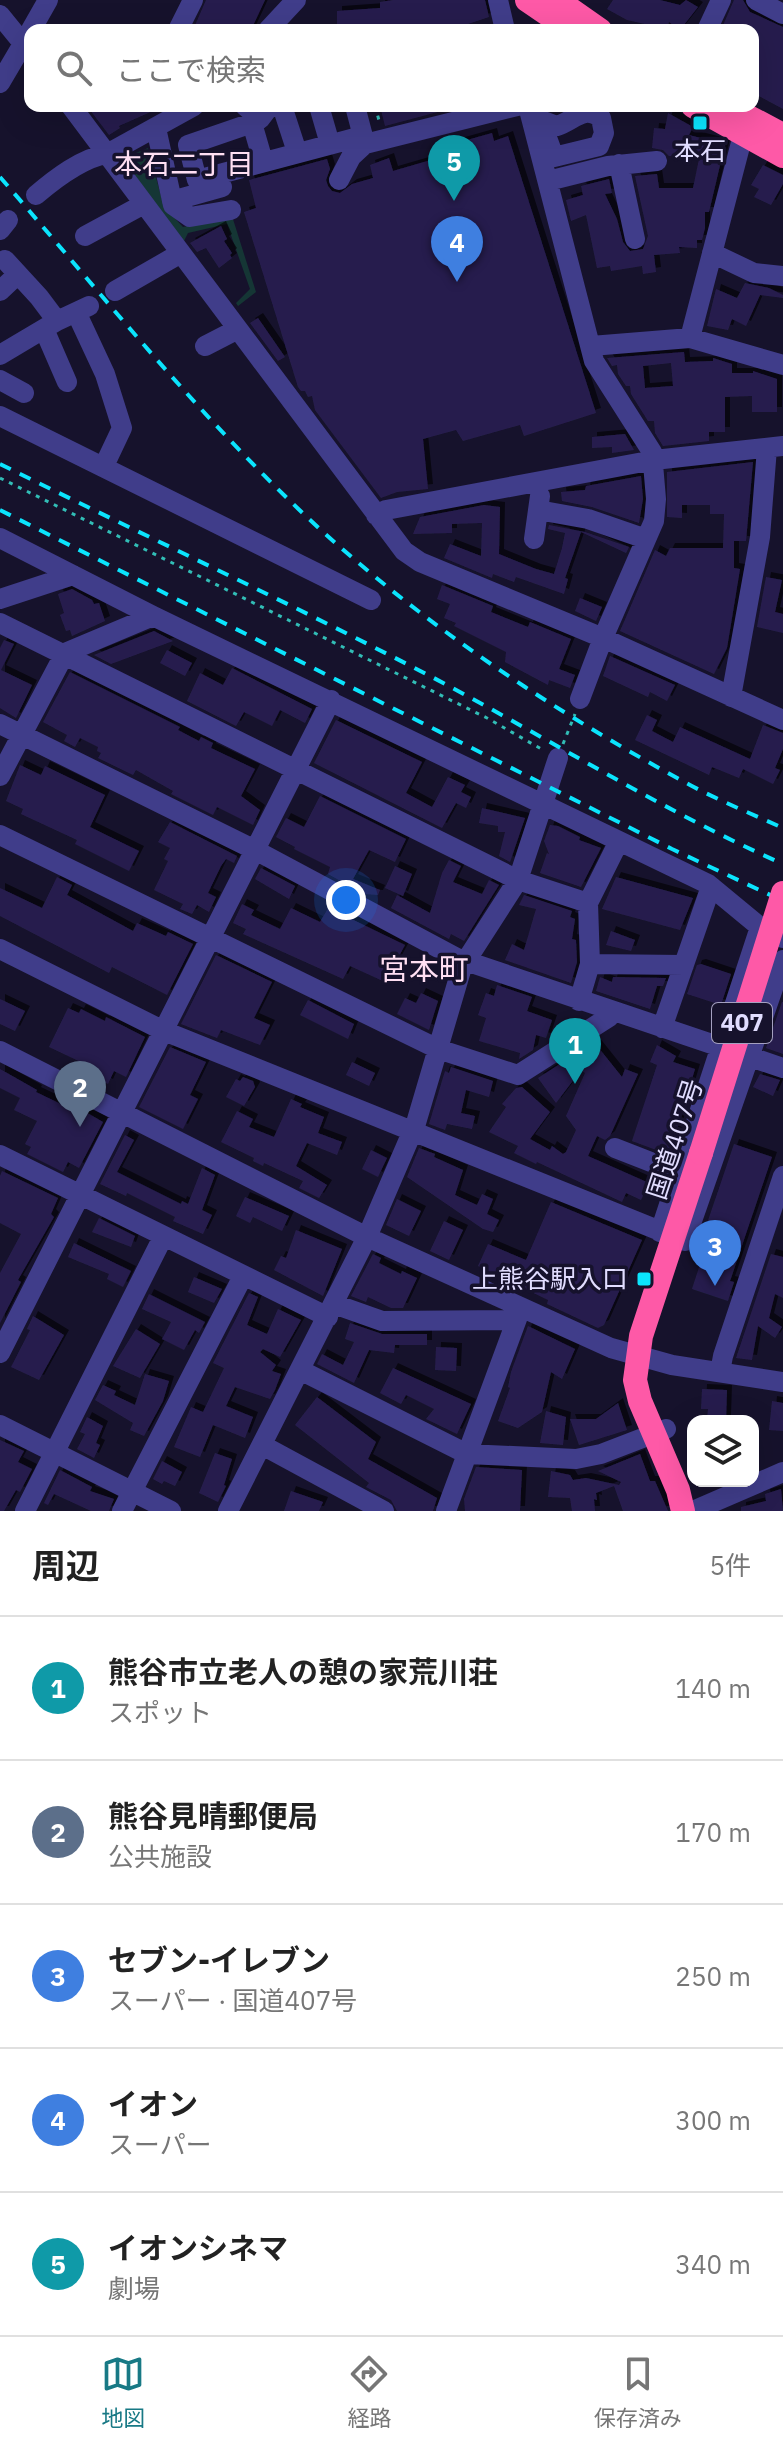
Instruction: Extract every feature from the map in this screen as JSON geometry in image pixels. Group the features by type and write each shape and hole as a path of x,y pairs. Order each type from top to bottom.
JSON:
{"highway":[{"path":"527,0 562,24"},
{"path":"557,0 591,24"},
{"path":"703,112 783,156"},
{"path":"739,112 783,135"},
{"name":"国道407号","path":"638,1357 667,1234 701,1153 783,893"},
{"path":"638,1357 660,1431 693,1511"}],"street":[{"path":"36,24 48,0"},
{"path":"181,24 193,0"},
{"path":"498,0 504,24"},
{"path":"710,24 721,0"},
{"path":"756,0 783,14"},
{"path":"276,24 292,1"},
{"path":"0,15 24,35"},
{"path":"0,83 24,47"},
{"path":"76,112 404,551 420,562 603,638 783,720"},
{"path":"36,195 96,156 107,154 181,112"},
{"path":"284,112 297,152"},
{"path":"321,112 330,144"},
{"path":"358,112 374,140"},
{"path":"172,201 263,161 355,138 374,140 492,112"},
{"path":"199,187 188,145 220,135 257,114 263,161"},
{"path":"532,121 594,361 652,452 654,460 654,521 580,699"},
{"path":"156,128 173,205 190,217 231,210"},
{"path":"220,135 229,178"},
{"path":"690,338 743,135"},
{"path":"339,180 351,157 374,140"},
{"path":"548,181 619,164 657,161"},
{"path":"619,164 618,215 635,239"},
{"path":"85,236 144,204"},
{"path":"115,291 181,253"},
{"path":"712,253 754,273 783,276"},
{"path":"0,291 11,267 51,325 67,382"},
{"path":"0,355 83,310 122,428 104,466"},
{"path":"205,346 238,329"},
{"path":"591,346 690,338 783,365"},
{"path":"0,380 24,393"},
{"path":"0,416 371,600"},
{"path":"376,515 386,510 654,460 775,447 731,697"},
{"path":"534,539 542,481"},
{"path":"538,510 588,519 646,539"},
{"path":"0,538 153,616 713,888 760,927 783,938"},
{"path":"0,599 73,575"},
{"path":"0,776 65,653 153,616"},
{"path":"0,623 518,880 588,903"},
{"path":"0,1353 331,700"},
{"path":"0,724 255,850 465,961 783,1068"},
{"path":"228,1511 367,1237 413,1131 465,961 518,880 558,758"},
{"path":"0,835 438,1049 518,1075 613,1012"},
{"path":"579,1001 590,964 588,903 619,841"},
{"path":"662,1028 713,888"},
{"path":"667,1234 679,1173 760,927"},
{"path":"0,949 164,1031 685,1241 783,960"},
{"path":"590,964 684,965"},
{"path":"0,1051 518,1314 638,1357 720,1372 782,1377"},
{"path":"615,1148 679,1173"},
{"path":"2,1161 81,1193 243,1276 331,1310 382,1321 518,1314"},
{"path":"720,1372 783,1176"},
{"path":"25,1511 163,1237"},
{"path":"122,1511 243,1276"},
{"path":"446,1511 518,1314"},
{"path":"300,1370 467,1454 576,1459 601,1454 660,1431"},
{"path":"0,1425 171,1511"},
{"path":"262,1445 384,1511"},
{"path":"693,1511 783,1472"}],"path":[{"path":"374,140 375,112"},
{"path":"0,478 475,712 558,758 580,699"}],"green space":[{"path":"148,148 164,207 183,227 232,216 256,292 238,306 236,303 250,289 227,224 188,233 184,241 127,165 131,155"}],"building":[{"path":"206,0 265,0 254,24 196,24"},
{"path":"485,0 489,17 468,24 337,24 337,11 380,8 380,2"},
{"path":"613,0 660,0 680,5 686,0 698,7 685,24 645,24 627,20 607,9"},
{"path":"734,0 743,0 750,12 783,27 783,109 759,96 759,24 724,24"},
{"path":"92,112 150,112 119,126 109,135"},
{"path":"382,112 438,112 385,126"},
{"path":"668,113 693,127 689,135 725,144 709,212 705,212 702,240 697,240 697,248 679,247 680,253 654,255 656,272 643,274 642,266 611,271 610,266 597,268 586,215 571,221 566,200 583,195 581,186 609,179 612,193 605,194 617,219 623,242 630,251 643,249 648,236 635,176 657,174 659,188 693,188 699,159 669,156 663,150 652,148 654,128 665,129"},
{"path":"492,133 494,141 508,136 596,413 524,436 520,425 463,441 456,430 423,439 428,489 397,492 381,498 315,410 312,396 308,397 298,387 244,212 256,208 249,180 327,159 330,169 326,180 328,186 340,193 352,184 373,178 370,165 389,158 393,171 455,153 453,144"},
{"path":"763,165 783,175 783,184 771,205 754,197 759,189 751,185"},
{"path":"221,226 232,258 219,268 206,248 197,252 190,243"},
{"path":"745,283 769,288 783,295 783,298 760,295 746,326 732,319 728,330 707,326 716,289 737,298"},
{"path":"258,318 285,357 278,361 250,323"},
{"path":"684,352 685,362 713,361 713,358 732,364 732,373 753,371 777,379 777,412 752,412 752,396 725,397 725,432 709,432 709,441 663,446 655,433 654,421 648,421 631,394 630,386 626,386 618,374 617,365 612,366 607,358","holes":["671,363 673,386 645,388 643,366"]},
{"path":"625,434 634,450 612,453 612,447 592,448 592,437"},
{"path":"753,462 746,541 734,541 734,568 740,569 727,648 714,674 620,631 655,550 666,556 670,548 723,548 724,514 710,514 710,505 682,505 682,518 667,517 667,472"},
{"path":"641,476 643,499 639,523 592,507 562,501 561,492 585,490 586,486"},
{"path":"484,505 500,507 499,554 536,569 554,574 562,548 565,533 548,529 549,525 585,532 629,547 626,553 581,532 565,578 568,579 564,594 516,577 514,582 493,574 492,578 444,558 450,544 481,556 482,523 452,524 452,533 413,534 420,517"},
{"path":"766,577 782,580 775,612 783,614 783,633 757,627"},
{"path":"442,585 493,606 491,612 528,627 530,622 571,639 559,669 575,675 570,688 549,680 548,685 505,662 506,652 444,618 450,604 437,599"},
{"path":"72,589 94,604 99,603 105,621 72,636 70,630 66,631 60,615 64,613 58,594"},
{"path":"580,598 602,607 596,621 575,611"},
{"path":"154,631 173,641 111,664 94,655"},
{"path":"4,640 14,644 1,670 32,685 16,718 0,708 0,648"},
{"path":"167,650 192,663 185,676 160,663"},
{"path":"610,656 675,685 667,701 650,692 648,697 603,676"},
{"path":"232,668 312,709 305,723 280,710 272,726 244,712 236,726 187,701 200,673 223,685"},
{"path":"70,672 180,727 178,730 199,741 201,737 213,743 211,748 255,769 241,796 260,810 253,825 217,807 213,815 171,794 173,791 136,770 133,775 98,758 101,753 97,751 98,747 80,738 75,747 64,741 67,735 43,722"},
{"path":"647,715 657,720 652,731 673,742 680,727 750,759 763,725 783,733 783,749 775,768 780,770 773,784 743,769 739,778 712,767 709,775 635,740"},
{"path":"336,720 422,762 406,793 432,807 448,777 465,785 461,792 471,797 466,808 456,803 442,828 314,763"},
{"path":"20,765 41,775 45,766 105,795 90,827 139,851 129,871 75,844 77,840 21,814 23,809 6,801"},
{"path":"320,796 406,839 395,862 369,850 353,879 380,890 378,895 364,894 328,874 330,867 276,837 286,818 304,827"},
{"path":"482,808 525,818 510,862 499,856 505,832 498,832 498,826 479,823"},
{"path":"170,822 237,856 234,863 226,859 221,866 208,893 216,897 209,912 197,905 192,914 180,909 183,904 154,890 168,861 164,859 170,848 158,842"},
{"path":"550,825 601,848 581,887 540,873 549,854 544,841"},
{"path":"449,860 461,866 453,882 482,894 489,880 499,885 464,941 451,934 449,939 391,908 397,895 430,913"},
{"path":"395,866 412,874 403,896 385,888"},
{"path":"261,868 295,886 289,899 255,879"},
{"path":"57,877 72,885 67,895 133,931 137,923 166,936 168,932 193,944 167,995 112,967 109,973 0,916 0,888 42,908"},
{"path":"616,877 693,898 680,930 602,909"},
{"path":"524,895 572,911 570,917 575,919 572,939 576,940 577,962 571,983 505,960 512,944 524,950 536,909 519,905"},
{"path":"242,904 254,910 251,915 280,929 291,908 320,922 330,905 341,911 339,913 405,945 385,982 350,966 343,979 243,934 246,929 233,923"},
{"path":"611,931 635,940 631,951 606,945"},
{"path":"216,955 272,982 254,1018 270,1025 260,1045 221,1030 217,1038 181,1024"},
{"path":"697,965 731,974 721,1005 687,994"},
{"path":"600,977 612,982 613,977 666,978 663,986 657,986 650,1009 596,991"},
{"path":"497,985 532,997 527,1011 552,1020 546,1038 536,1035 533,1050 519,1059 520,1053 479,1041 486,1018 478,1015 486,993 494,996"},
{"path":"421,993 438,1001 429,1030 397,1014 405,998 416,1003"},
{"path":"0,999 25,1011 15,1031 0,1024"},
{"path":"308,1000 354,1024 348,1039 300,1015"},
{"path":"783,1002 783,1054 766,1048"},
{"path":"68,1008 79,1013 81,1009 105,1021 106,1017 145,1037 126,1077 114,1071 108,1084 83,1072 87,1065 49,1047"},
{"path":"594,1042 622,1077 625,1069 638,1074 610,1136 605,1140 597,1136 588,1156 649,1183 641,1200 626,1193 622,1202 536,1164 514,1153 518,1146 489,1132 506,1107 502,1104 516,1088 522,1087 550,1112 530,1139 550,1150 552,1146 563,1154 566,1152 576,1130 566,1116 585,1073 581,1070 556,1103 538,1078"},
{"path":"657,1045 676,1056 673,1062 695,1069 673,1152 661,1148 659,1151 632,1141 657,1065 650,1062"},
{"path":"170,1047 206,1062 190,1095 198,1099 183,1129 139,1107"},
{"path":"352,1062 375,1073 369,1086 346,1075"},
{"path":"451,1067 493,1081 489,1097 466,1090 461,1113 475,1116 472,1129 447,1124 445,1130 429,1124 445,1071 449,1073"},
{"path":"0,1069 36,1092 63,1105 65,1100 103,1122 79,1168 68,1162 63,1172 27,1154 31,1147 25,1144 37,1121 14,1110 20,1098 0,1088"},
{"path":"760,1074 780,1080 773,1096 753,1087"},
{"path":"243,1077 253,1081 255,1087 244,1106 226,1097 236,1079 240,1081"},
{"path":"291,1099 302,1104 300,1107 324,1117 318,1133 342,1142 337,1155 307,1143 296,1166 327,1185 319,1198 299,1188 303,1181 264,1163 263,1166 253,1161 254,1158 221,1142 237,1111 253,1119 249,1127 274,1137"},
{"path":"125,1135 134,1140 117,1172 181,1204 182,1201 188,1204 202,1168 215,1175 202,1210 212,1215 203,1234 173,1221 175,1217 127,1193 126,1196 100,1184"},
{"path":"734,1144 772,1157 730,1281 734,1282 728,1301 692,1289 704,1252 698,1250"},
{"path":"419,1148 463,1170 455,1195 477,1205 482,1194 493,1199 487,1214 499,1220 493,1232 483,1229 407,1177"},
{"path":"371,1150 387,1158 378,1177 362,1169"},
{"path":"2,1171 58,1198 51,1214 54,1217 18,1280 21,1282 0,1323 0,1273 21,1234 0,1223"},
{"path":"245,1197 289,1216 282,1231 253,1217 250,1223 236,1216"},
{"path":"397,1199 421,1211 409,1236 386,1225"},
{"path":"551,1202 642,1240 604,1325 598,1328 478,1266 488,1244 526,1260"},
{"path":"99,1218 135,1236 131,1247 92,1232"},
{"path":"444,1221 463,1230 449,1260 430,1251"},
{"path":"296,1230 342,1249 323,1296 274,1270 281,1256 286,1258"},
{"path":"74,1243 131,1271 123,1287 107,1279 109,1274 68,1257"},
{"path":"373,1254 381,1258 379,1263 417,1278 403,1308 391,1308 368,1297 366,1302 351,1296"},
{"path":"771,1254 783,1257 783,1298 775,1294 769,1318 782,1327 775,1338 758,1326 752,1360 736,1358"},
{"path":"194,1277 222,1289 214,1303 188,1292"},
{"path":"249,1293 258,1297 247,1325 267,1334 278,1309 301,1320 280,1357 263,1349 260,1352 276,1365 272,1371 281,1374 275,1390 270,1399 235,1387 226,1406 253,1417 245,1438 213,1425 200,1457 174,1447 191,1407 203,1412 224,1368 213,1363"},
{"path":"149,1294 205,1322 199,1333 195,1330 184,1350 162,1339 171,1322 142,1309"},
{"path":"33,1316 64,1335 39,1380 11,1367 30,1330 27,1329"},
{"path":"350,1323 382,1334 427,1334 427,1345 395,1345 394,1353 369,1350 354,1383 317,1364 322,1354 343,1365 354,1342 345,1339"},
{"path":"528,1326 575,1349 562,1379 551,1372 542,1412 518,1428 498,1421"},
{"path":"136,1329 160,1344 140,1378 113,1366"},
{"path":"436,1347 457,1348 456,1371 435,1370"},
{"path":"393,1368 471,1404 457,1434 426,1419 434,1409 406,1395 401,1404 380,1393"},
{"path":"145,1374 169,1381 163,1401 144,1436 130,1430 133,1423 95,1400 103,1385 116,1391 114,1395 135,1405"},
{"path":"702,1389 727,1390 726,1415 707,1415 708,1409 701,1409"},
{"path":"317,1397 376,1442 368,1459 437,1498 433,1511 397,1511 391,1500 366,1487 369,1483 295,1425"},
{"path":"772,1401 783,1403 783,1431 769,1430"},
{"path":"618,1403 627,1430 579,1445 570,1419 596,1419"},
{"path":"546,1411 566,1417 563,1445 540,1443"},
{"path":"87,1417 103,1426 94,1458 77,1449 85,1434 80,1432"},
{"path":"0,1440 24,1451 18,1462 32,1469 20,1492 16,1490 4,1511 0,1511"},
{"path":"215,1453 232,1459 226,1486 218,1502 199,1493"},
{"path":"640,1454 650,1481 655,1481 668,1511 623,1511 614,1486 596,1493 595,1511 572,1511 570,1498 548,1497 551,1471 570,1475 573,1480 586,1478 619,1485 621,1482 598,1471"},
{"path":"162,1461 182,1472 175,1486 153,1479"},
{"path":"476,1467 522,1470 520,1511 465,1511 464,1499"},
{"path":"60,1470 92,1487 90,1491 114,1499 109,1511 91,1511 54,1494 48,1505 44,1503"},
{"path":"781,1489 783,1511 741,1511 741,1507 766,1501 765,1494"},
{"path":"291,1491 323,1502 319,1511 284,1511"}],"railway":[{"path":"0,177 212,421 287,498 379,580 478,655 582,723 690,785 783,828"},
{"path":"0,464 377,649 693,821 783,864"},
{"path":"0,510 672,849 783,901"}],"place":[{"name":"本石","path":"700,123"},
{"name":"イオンシネマ","path":"454,201"},
{"name":"イオン","path":"457,282"},
{"name":"熊谷市立老人の憩の家荒川荘","path":"575,1084"},
{"name":"熊谷見晴郵便局","path":"80,1127"},
{"name":"上熊谷駅入口","path":"644,1279"},
{"name":"セブン-イレブン","path":"715,1286"}],"district":[{"name":"本石二丁目","path":"184,164"},
{"name":"宮本町","path":"424,970"}]}
